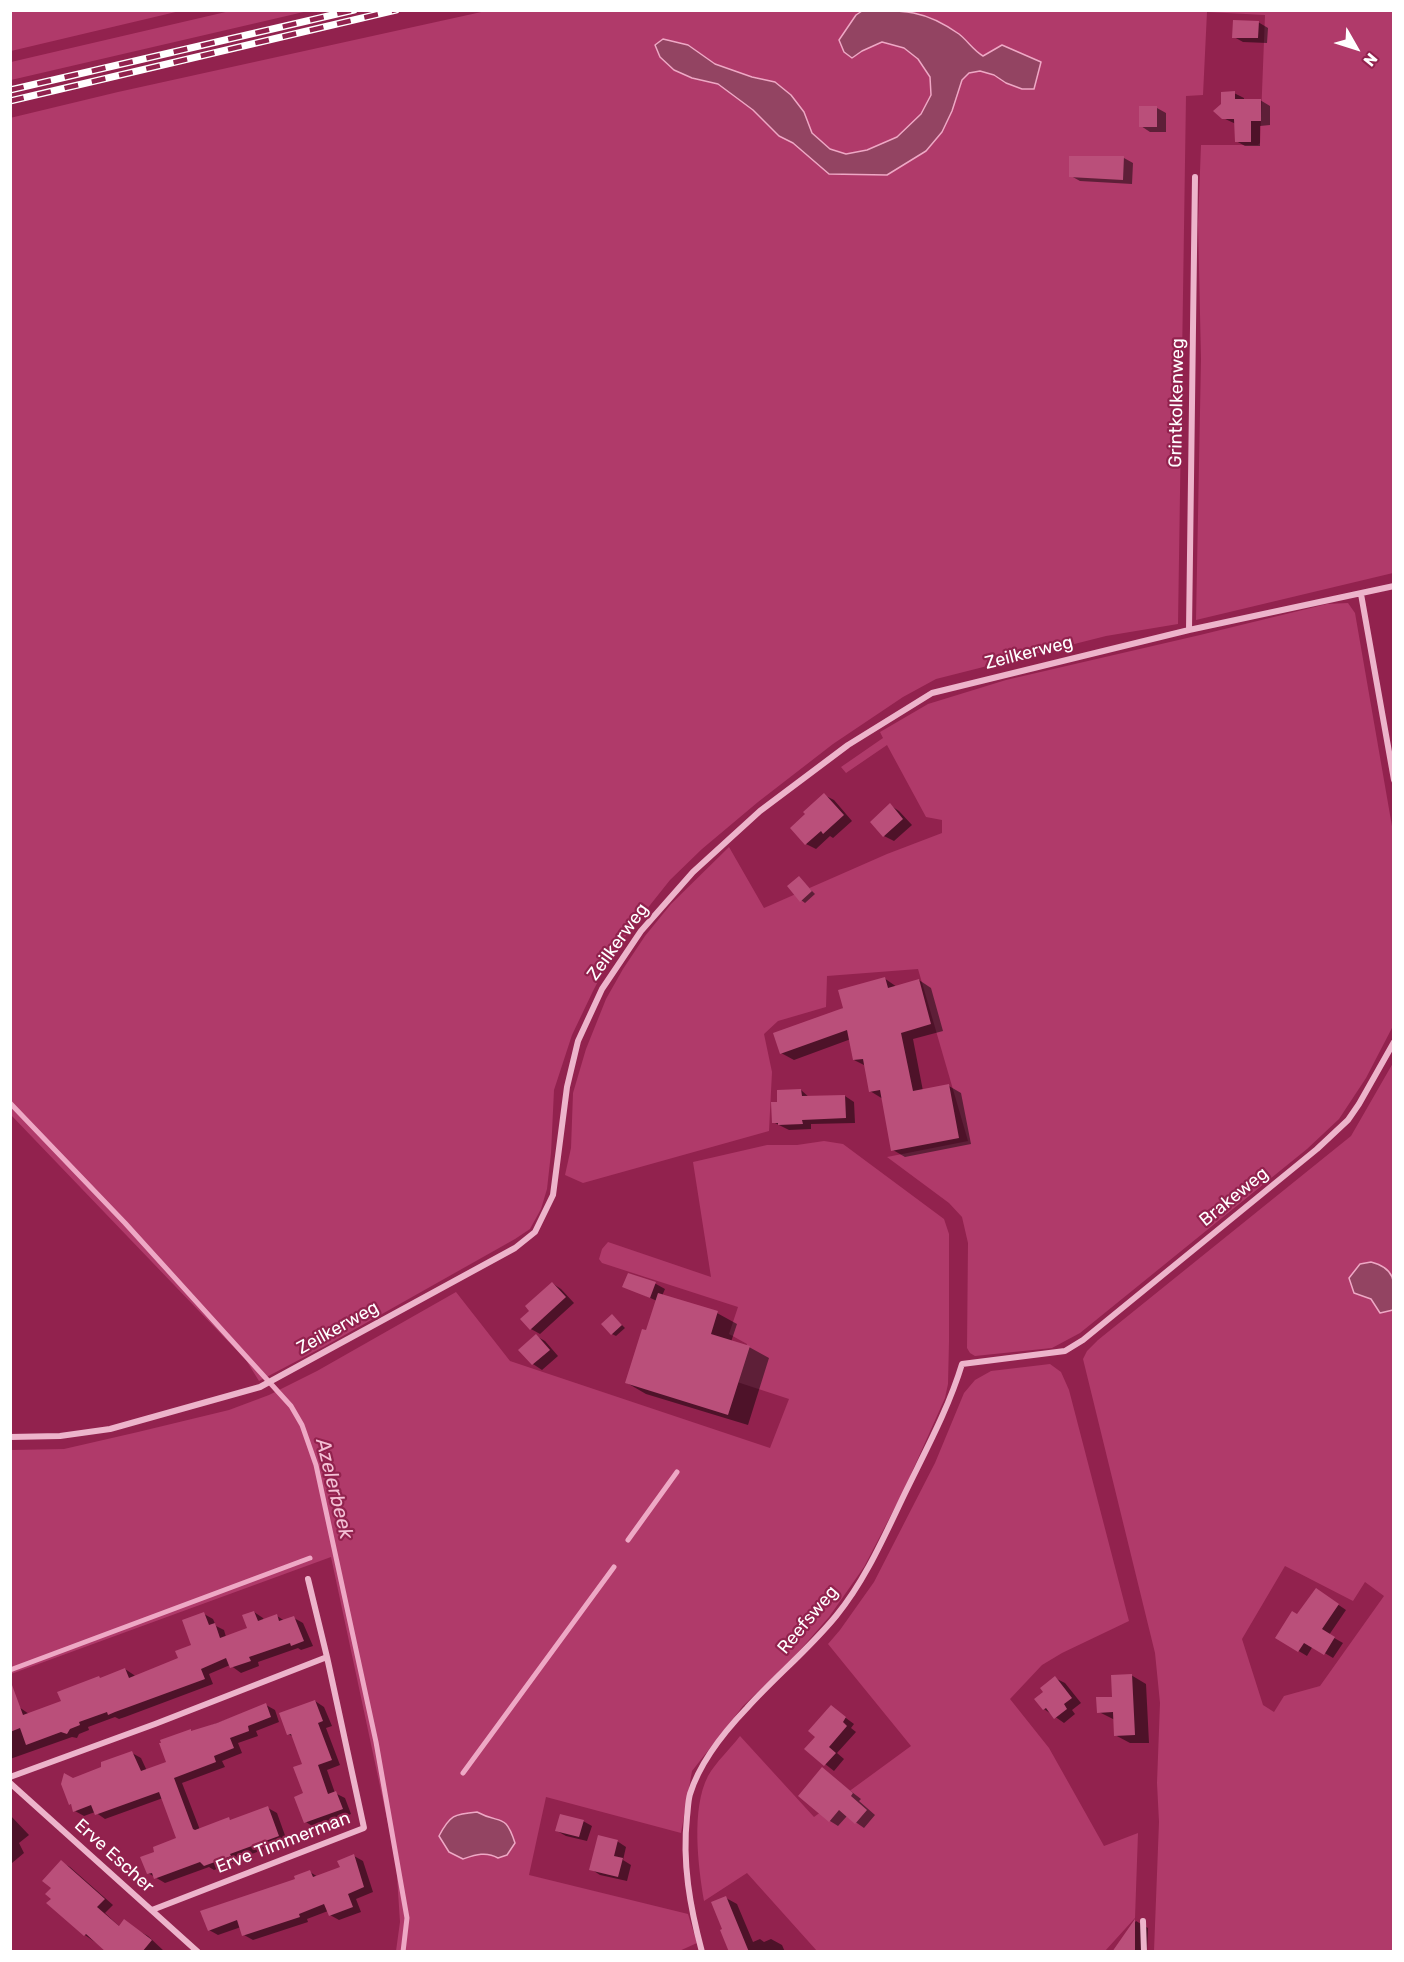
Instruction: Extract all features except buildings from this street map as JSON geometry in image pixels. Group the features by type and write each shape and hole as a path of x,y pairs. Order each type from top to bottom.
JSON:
{"street":[{"name":"Grintkolkenweg","path":"1189,630 1195,177"},
{"name":"Zeilkerweg","path":"10,1437 60,1436 110,1429 260,1387 515,1248 535,1232 553,1195 567,1087 578,1041 602,989 641,931 693,872 760,812 848,745 932,693 1189,630 1394,586"},
{"path":"1361,594 1394,780"},
{"name":"Brakeweg","path":"1065,1351 1083,1340 1317,1149 1348,1120 1394,1042"},
{"name":"Reefsweg","path":"702,1952 692,1914 684,1839 689,1796 707,1758 747,1708 807,1649 837,1614 860,1580 877,1551 941,1418 955,1388 962,1364 1065,1351"},
{"name":"Erve Timmerman","path":"152,1910 364,1828 308,1579"},
{"path":"10,1777 327,1657"},
{"name":"Erve Escher","path":"10,1783 198,1952"},
{"path":"1143,1920 1144,1952"}],"shaded area":[{"path":"11,10 180,10 180,11 11,51"},
{"path":"230,11 308,11 11,80 11,62"},
{"path":"486,11 862,11 856,15 852,58 882,42 904,48 918,59 930,77 931,95 921,114 897,137 867,150 846,154 830,149 812,133 804,112 791,95 775,82 752,77 715,64 687,45 692,78 718,84 736,96 779,136 793,143 829,173 942,132 959,86 963,79 973,72 984,72 1006,83 991,52 983,56 958,33 945,25 932,18 908,11 1393,11 1393,573 1196,620 1201,359 1198,224 1201,145 1258,145 1260,143 1265,15 1207,12 1203,95 1186,96 1178,624 1106,636 936,679 903,697 833,744 758,802 702,849 670,880 627,934 605,968 572,1035 554,1090 547,1189 541,1209 530,1229 327,1345 259,1381 246,1360 11,1115 10,118"},
{"path":"862,11 901,11 924,15 959,34 983,56 1002,45 1041,62 1034,89 1022,89 994,75 980,71 969,73 962,80 942,132 926,151 887,175 829,174 793,143 779,136 753,110 718,84 692,78 674,70 660,57 655,45 663,39 688,45 715,64 752,77 775,82 791,95 804,112 812,133 830,149 846,154 867,150 897,137 921,114 931,95 930,77 918,59 904,48 882,42 852,58 844,52 839,40 856,15"},
{"path":"1348,603 1355,613 1393,832 1393,1026 1366,1078 1339,1119 1307,1149 1080,1333 1052,1348 975,1356 967,1348 968,1243 962,1217 949,1203 887,1157 968,1141 918,969 827,976 826,1007 778,1021 764,1034 772,1072 769,1131 583,1183 565,1175 571,1148 573,1093 586,1049 606,999 645,936 671,904 729,847 764,908 887,854 942,833 942,820 926,817 887,745 846,773 841,767 883,738 880,732 928,704 1006,680 1327,604"},
{"path":"1393,1063 1393,1951 1154,1951 1159,1822 1157,1783 1160,1703 1155,1653 1083,1359 1087,1351 1098,1340 1351,1136","holes":["1285,1566 1353,1601 1365,1582 1384,1596 1320,1686 1284,1696 1274,1712 1263,1705 1242,1639"]},
{"path":"824,1141 843,1144 944,1219 949,1234 948,1384 945,1398 903,1492 864,1567 829,1617 794,1657 743,1706 692,1771 681,1833 546,1797 529,1875 688,1914 697,1943 677,1952 396,1951 400,1922 396,1861 331,1557 11,1674 11,1450 64,1449 229,1410 269,1395 317,1371 456,1292 510,1361 770,1448 789,1399 734,1381 747,1344 729,1334 738,1307 602,1263 599,1259 602,1249 608,1242 711,1277 693,1162 767,1145 797,1145","holes":["477,1812 504,1821 494,1855 482,1854"]},
{"path":"1371,1262 1380,1265 1391,1274 1394,1286 1393,1310 1380,1313 1371,1299 1354,1293 1349,1278 1360,1264"},
{"path":"1050,1364 1061,1372 1069,1390 1129,1621 1042,1665 1010,1699 1049,1748 1104,1846 1138,1833 1135,1918 1105,1951 817,1951 747,1873 704,1901 697,1837 699,1804 708,1776 740,1736 814,1817 911,1746 828,1644 874,1582 935,1463 964,1393 975,1380 991,1371"},
{"path":"477,1812 501,1821 508,1827 515,1843 507,1855 498,1858 480,1854 463,1859 449,1852 439,1836 446,1824 458,1815"}],"waterway":[{"name":"Azelerbeek","path":"10,1103 125,1223 291,1406 302,1425 316,1465 376,1742 407,1918 403,1952"},
{"path":"628,1540 677,1472"},
{"path":"10,1670 310,1558"},
{"path":"463,1773 614,1567"}],"railway":[{"path":"10,90 354,10"},
{"path":"10,101 396,10"}]}
